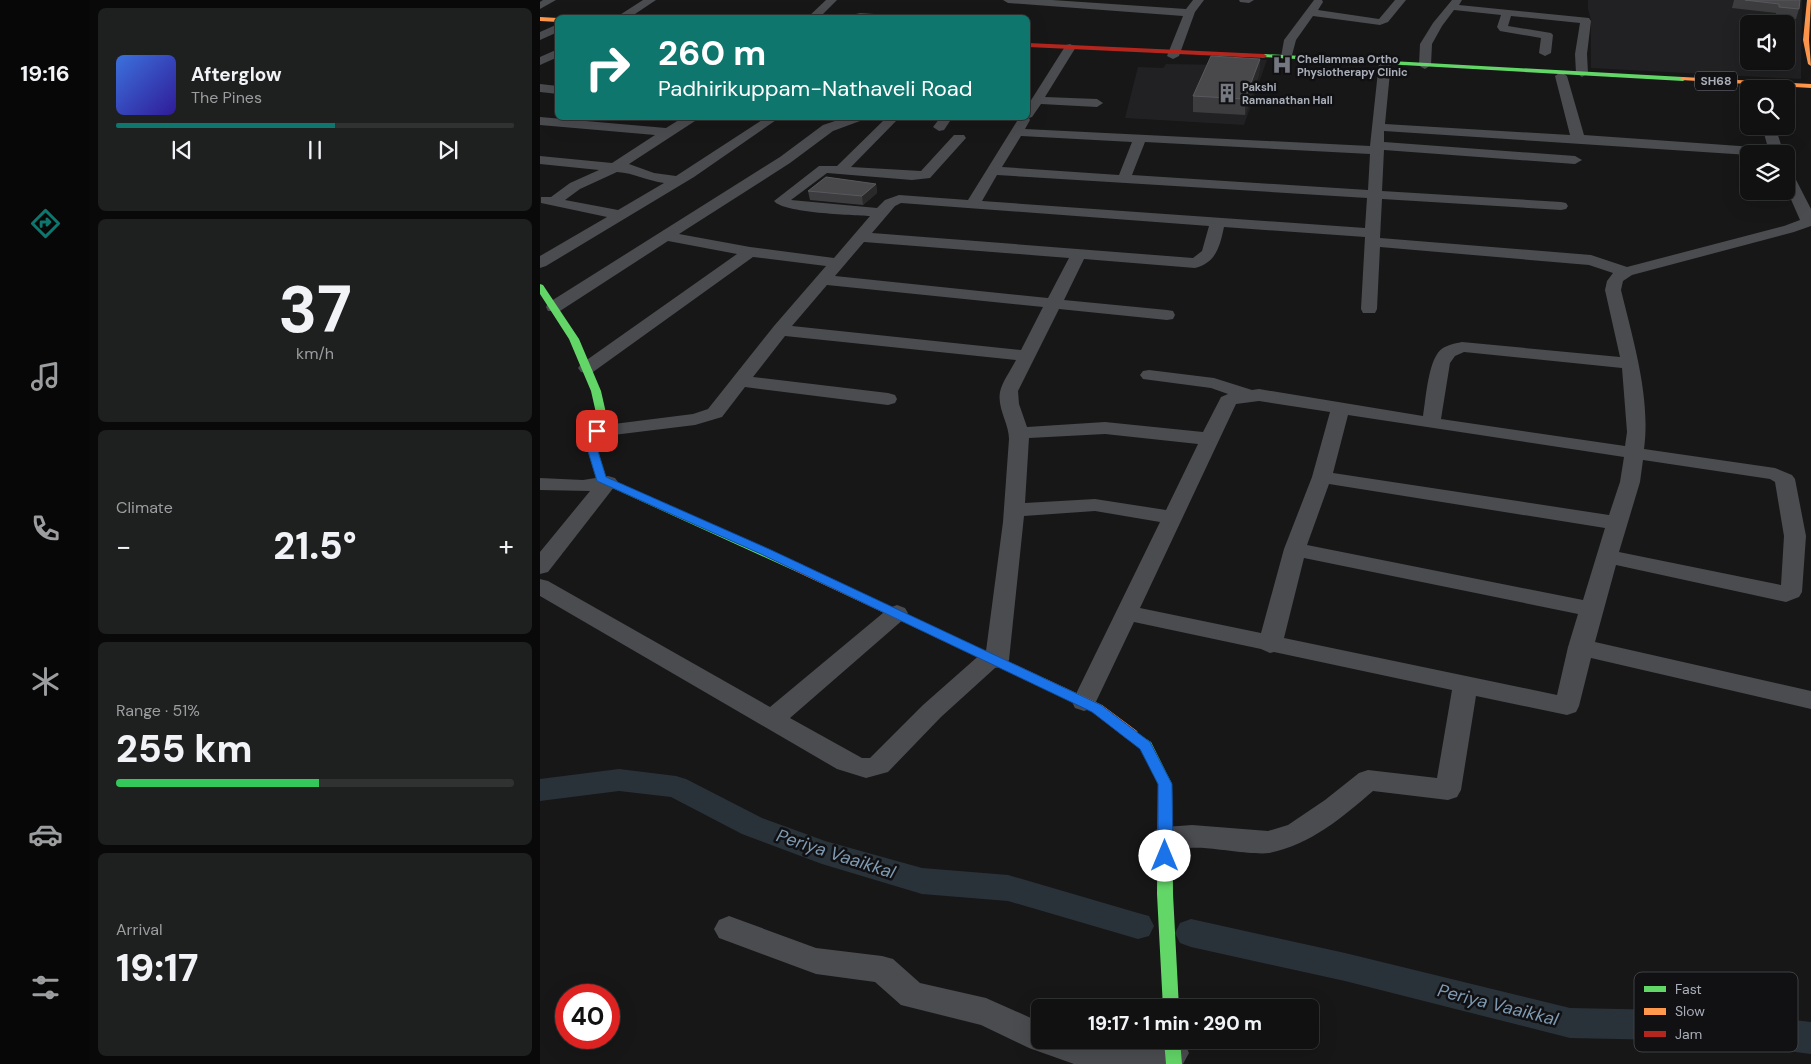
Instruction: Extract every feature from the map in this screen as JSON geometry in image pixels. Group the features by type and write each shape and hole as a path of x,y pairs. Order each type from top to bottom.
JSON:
{"main road":[{"path":"1810,0 1809,33 1811,64"},
{"path":"540,19 555,20"},
{"name":"SH68","path":"1030,46 1425,65 1740,85"},
{"name":"SH68","path":"1174,54 1287,57 1561,76 1622,76"},
{"name":"SH68","path":"1795,86 1811,86"},
{"path":"540,287 574,339 596,391 601,413 592,448 601,478 897,613 1097,708 1146,746 1165,784 1165,894 1171,999"}],"street":[{"path":"540,6 551,0"},
{"path":"625,15 650,0"},
{"path":"815,15 832,0"},
{"path":"1008,0 1024,4 1190,13"},
{"path":"1174,54 1190,13 1199,0"},
{"path":"1244,0 1249,0"},
{"path":"1287,57 1290,40 1320,0"},
{"path":"1310,12 1380,22 1384,20 1401,0"},
{"path":"1504,0 1502,27 1504,29 1547,35 1545,54"},
{"path":"861,15 873,4"},
{"path":"1425,65 1426,44 1454,4 1504,12 1585,20 1581,54 1582,74"},
{"path":"540,37 555,29"},
{"path":"1030,111 1069,49"},
{"path":"540,62 555,54"},
{"path":"1368,309 1378,127 1385,64"},
{"path":"1561,76 1578,138"},
{"path":"540,88 555,90"},
{"path":"1037,100 1097,103"},
{"path":"547,200 614,168 687,120"},
{"path":"540,263 678,180 769,120"},
{"path":"554,307 785,160 828,128 850,120"},
{"path":"840,170 891,120"},
{"path":"973,204 1024,120"},
{"path":"540,121 668,132"},
{"path":"1378,127 1578,138 1740,151"},
{"path":"1016,132 1377,148 1574,160"},
{"path":"881,213 790,205 781,201 820,172 830,168 912,176 925,175 959,138"},
{"path":"1103,214 1140,138"},
{"path":"540,160 639,171 656,179 678,180"},
{"path":"992,171 1561,206"},
{"path":"597,431 709,416 715,412 780,330 860,237 890,203 899,199 1217,222 1373,237 1591,260 1622,270 1789,229 1807,219 1795,193"},
{"path":"547,200 621,214"},
{"path":"860,237 1195,263 1209,255 1217,222"},
{"path":"666,236 750,252 838,263"},
{"path":"586,368 750,252"},
{"path":"540,586 846,762 859,768 870,770 879,765 932,711 994,659 1014,510 1018,433 1008,396 1079,254"},
{"path":"1127,613 1270,645 1567,706 1580,647 1630,482 1637,432 1630,363 1613,290 1613,281 1622,270"},
{"path":"823,280 1167,315"},
{"path":"780,330 1028,356"},
{"path":"1432,424 1441,363 1448,352 1462,347 1630,363"},
{"path":"1149,375 1214,383 1248,395 1634,453 1781,476 1785,479 1795,536 1791,592 1778,594 1607,556"},
{"path":"740,381 888,399"},
{"path":"1084,702 1228,401 1248,395"},
{"path":"1270,645 1295,550 1322,477 1340,410"},
{"path":"1018,433 1105,428 1210,439"},
{"path":"1322,477 1618,523"},
{"path":"540,484 583,486 608,482"},
{"path":"540,567 608,482"},
{"path":"1014,510 1095,505 1172,518"},
{"path":"1295,550 1591,608"},
{"path":"772,719 897,613"},
{"path":"1580,647 1811,700"},
{"path":"1165,838 1192,836 1268,842 1297,833 1335,808 1368,780 1448,790 1465,685"},
{"path":"729,929 816,961 882,969 912,995 986,1012 1031,1034"},
{"path":"1074,1049 1106,1059 1173,1052"}],"shaded area":[{"path":"1588,0 1802,0 1801,79 1591,68 1591,20"},
{"path":"1229,58 1267,60 1244,125 1125,118 1138,67 1163,68 1166,64 1227,65"}],"building":[{"path":"1745,0 1800,0 1799,9 1779,7 1779,4"},
{"path":"1211,56 1260,59 1245,99 1193,96"},
{"path":"826,177 876,184 862,196 808,191"}],"waterway":[{"name":"Periya Vaaikkal","path":"540,790 619,780 676,787 752,826 822,852 922,881 1008,888 1138,926"},
{"name":"Periya Vaaikkal","path":"1191,933 1345,967 1570,1023 1634,1024"},
{"name":"Periya Vaaikkal","path":"1798,1036 1811,1038"}],"traffic: fast":[{"path":"1264,56 1683,79"},
{"path":"540,287 574,339 596,391 601,413 592,448 601,479 799,568"},
{"path":"1132,735 1146,746 1165,784 1165,894 1171,999"},
{"path":"1173,1049 1174,1064"}],"traffic: slow":[{"path":"1810,0 1806,40 1811,64"},
{"path":"540,19 555,20"},
{"path":"1683,79 1811,86"},
{"path":"799,568 1097,708 1132,735"}],"traffic: jam":[{"path":"1030,45 1264,56"}],"place":[{"name":"Chellammaa Ortho Physiotherapy Clinic","path":"1282,65"},
{"name":"Pakshi Ramanathan Hall","path":"1227,93"}],"route":[{"path":"597,431 592,448 601,478 765,551 1097,708 1146,746 1165,784 1165,856"}]}
